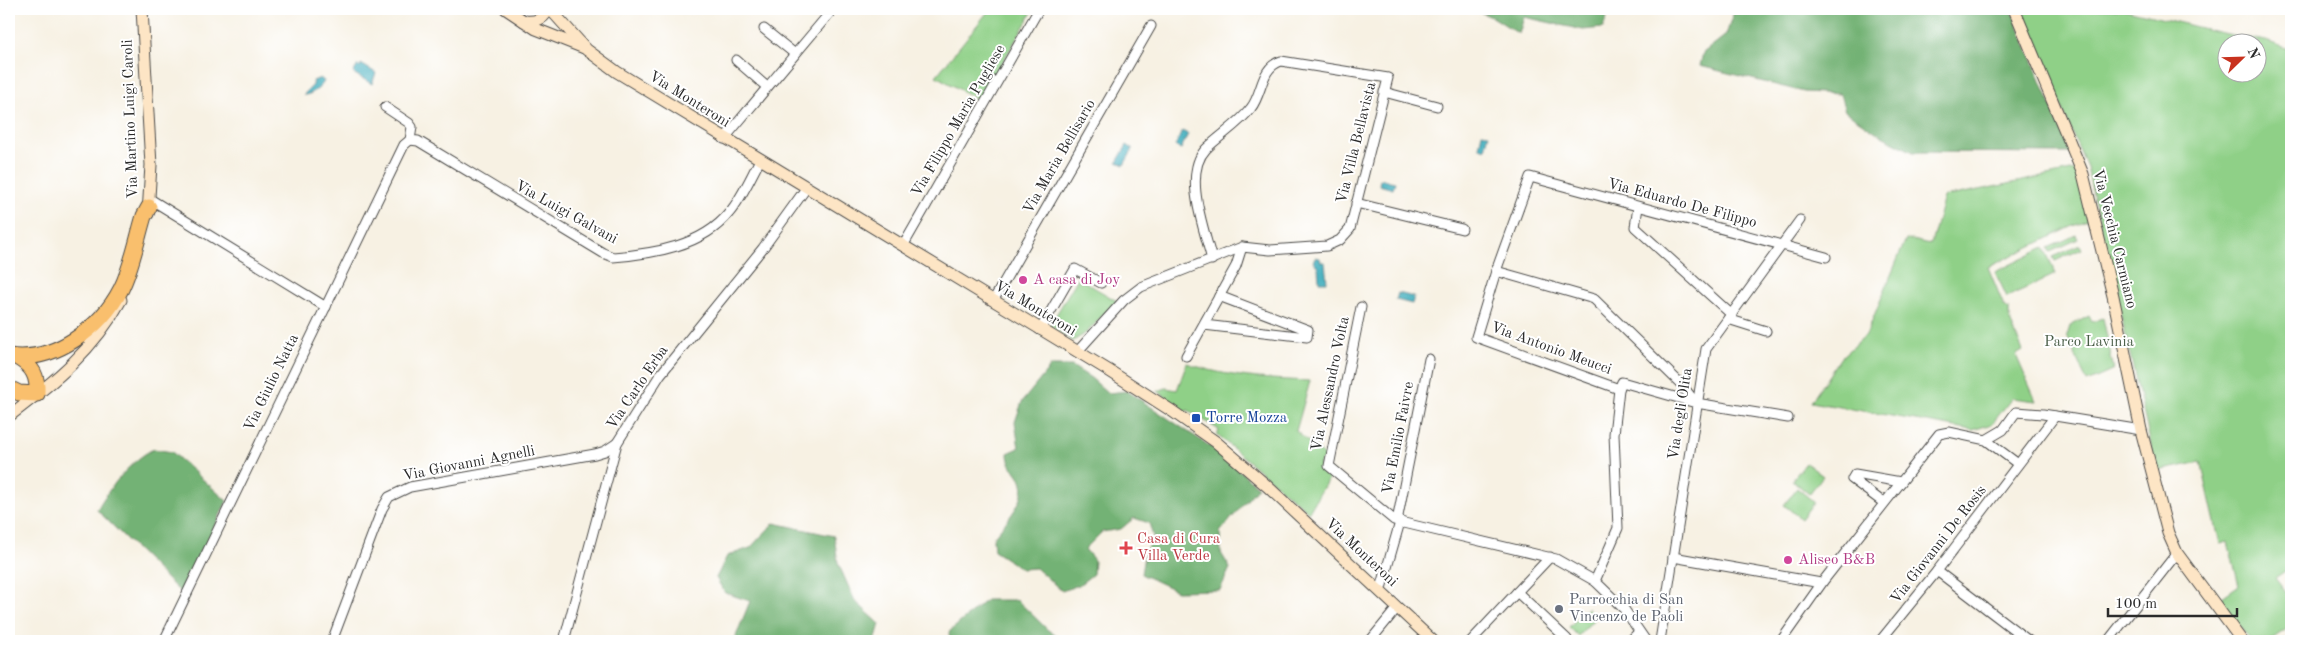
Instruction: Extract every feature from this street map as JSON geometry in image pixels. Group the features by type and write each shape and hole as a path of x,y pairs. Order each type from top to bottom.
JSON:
{"highway":[{"path":"13,357 56,350 72,341 101,318 121,288 149,203"},
{"path":"9,388 19,393 37,394 38,383 33,369 13,357"}],"main road":[{"name":"Via Martino Luigi Caroli","path":"9,416 80,358 110,319 126,292 142,248 149,203 151,165 142,9"},
{"name":"Via Monteroni","path":"506,9 547,35 587,50"},
{"name":"Via Monteroni","path":"524,22 537,21 549,9 587,50 617,72 1164,406 1216,442 1267,486 1433,641"},
{"name":"Via Vecchia Carmiano","path":"2014,9 2083,174 2113,296 2141,430 2161,512 2178,553 2242,641"}],"street":[{"path":"724,139 833,9"},
{"name":"Via Filippo Maria Pugliese","path":"903,246 1039,9"},
{"name":"Via Maria Bellisario","path":"993,301 1151,26"},
{"path":"764,29 795,54"},
{"path":"736,60 767,88"},
{"name":"Via Villa Bellavista","path":"1077,352 1124,300 1141,287 1212,260 1242,247 1270,250 1327,246 1340,240 1350,229 1388,78 1281,61 1267,70 1252,107 1204,150 1198,163 1194,178 1212,260"},
{"path":"1384,92 1438,106"},
{"path":"385,107 410,123 412,127 410,140"},
{"name":"Via Luigi Galvani","path":"410,140 418,142 613,257 682,244 708,232 729,214 760,160"},
{"name":"Via Giulio Natta","path":"164,641 404,146 410,140"},
{"name":"Via Eduardo De Filippo","path":"1496,271 1530,177 1826,257"},
{"name":"Via Carlo Erba","path":"564,641 617,443 657,379 763,248 807,187"},
{"path":"149,203 326,307"},
{"path":"1356,203 1462,229"},
{"path":"1638,207 1635,228 1730,317 1766,331"},
{"name":"Via degli Olita","path":"1660,641 1706,349 1800,220"},
{"path":"1186,356 1236,266 1242,247"},
{"path":"1040,330 1075,269 1101,283"},
{"path":"1496,271 1594,299 1681,384 1696,403"},
{"name":"Via Antonio Meucci","path":"1496,271 1476,337 1619,389 1622,382 1696,403 1788,418"},
{"path":"1204,325 1307,337 1308,330 1220,296"},
{"name":"Via Alessandro Volta","path":"1361,307 1329,466 1394,520 1400,522"},
{"name":"Via Emilio Faivre","path":"1380,592 1400,522 1398,516 1429,358"},
{"path":"1595,581 1618,528 1614,434 1619,389"},
{"path":"1986,440 2003,430 2016,412 2055,416 2141,430"},
{"name":"Via Giovanni De Rosis","path":"1880,641 1937,571 2055,416"},
{"path":"1783,640 1821,583 1939,434 1950,432 1986,440 2018,464"},
{"name":"Via Giovanni Agnelli","path":"332,641 378,517 389,496 410,487 595,454 617,443"},
{"path":"1884,503 1852,479 1855,474 1901,482"},
{"path":"1400,522 1556,559 1595,581 1624,609 1646,641"},
{"path":"2108,641 2178,553"},
{"path":"1471,641 1550,557"},
{"path":"1673,557 1821,583"},
{"path":"1937,571 2029,641"},
{"path":"1517,592 1567,639"},
{"path":"1370,641 1397,608"},
{"path":"1630,641 1640,632"}],"green space":[{"path":"990,9 1034,9 980,101 936,76"},
{"path":"1473,9 1610,9 1603,28 1583,30 1524,17 1519,34 1496,19"},
{"path":"1735,9 2011,9 2071,153 1913,152 1882,136 1845,111 1840,94 1804,92 1700,66 1703,53 1726,35"},
{"path":"2020,9 2123,9 2218,32 2218,82 2268,82 2268,42 2291,50 2291,567 2275,578 2291,599 2291,626 2269,641 2252,641 2218,600 2239,585 2228,542 2220,544 2201,462 2157,471 2087,168"},
{"path":"2076,170 2087,208 2088,219 1988,267 2004,306 2009,309 2009,318 2023,351 2016,355 2036,401 2012,398 1992,424 1973,430 1811,402 1841,357 1866,335 1906,239 1931,244 1944,197"},
{"path":"2076,235 2078,239 2050,252 2048,248"},
{"path":"2080,245 2082,249 2055,261 2053,257"},
{"path":"2044,248 2056,274 2007,297 1995,272"},
{"path":"1078,278 1117,301 1086,333 1073,341 1050,325"},
{"name":"Parco Lavinia","path":"2089,316 2092,322 2103,318 2114,370 2087,382 2067,336 2070,326"},
{"path":"1187,363 1232,375 1310,381 1296,431 1325,456 1319,465 1331,474 1309,512 1217,435 1219,430 1188,410 1185,412 1158,391 1166,388 1177,390"},
{"path":"1051,366 1072,366 1091,378 1108,393 1127,391 1220,453 1258,487 1220,532 1221,553 1230,568 1220,590 1177,591 1141,574 1145,550 1154,540 1149,523 1134,518 1121,529 1102,532 1085,549 1094,560 1093,574 1079,585 1062,591 1036,568 1022,569 994,551 993,538 1015,510 1022,494 1020,478 1010,464 1008,457 1008,453 1019,448 1015,422 1022,402"},
{"path":"154,449 172,452 227,501 182,594 97,510 107,493 122,475 138,459"},
{"path":"1806,463 1823,476 1809,494 1792,480"},
{"path":"1797,488 1814,502 1801,519 1784,505"},
{"path":"774,523 834,536 838,563 855,601 880,624 875,641 734,641 750,601 725,593 716,578 727,556 750,548"},
{"path":"986,600 1017,600 1048,630 1063,641 950,641 949,632"},
{"path":"1587,608 1596,617 1578,636 1569,627"}],"water":[{"path":"361,64 376,73 372,84 353,73 358,65 360,67"},
{"path":"320,78 324,81 321,86 312,93 303,95 313,85 313,81"},
{"path":"1182,131 1188,134 1181,149 1175,146"},
{"path":"1482,133 1489,134 1485,149 1479,147"},
{"path":"1127,145 1133,149 1124,165 1117,162"},
{"path":"1380,179 1395,182 1393,189 1379,185"},
{"path":"1315,257 1320,258 1321,262 1325,262 1327,282 1319,282 1318,267 1313,261"},
{"path":"1398,293 1414,297 1412,304 1396,300"}],"place":[{"name":"A casa di Joy","path":"1023,280"},
{"name":"Torre Mozza","path":"1196,418"},
{"name":"Casa di Cura Villa Verde","path":"1126,548"},
{"name":"Aliseo B&B","path":"1788,560"},
{"name":"Parrocchia di San Vincenzo de Paoli","path":"1559,609"}]}
